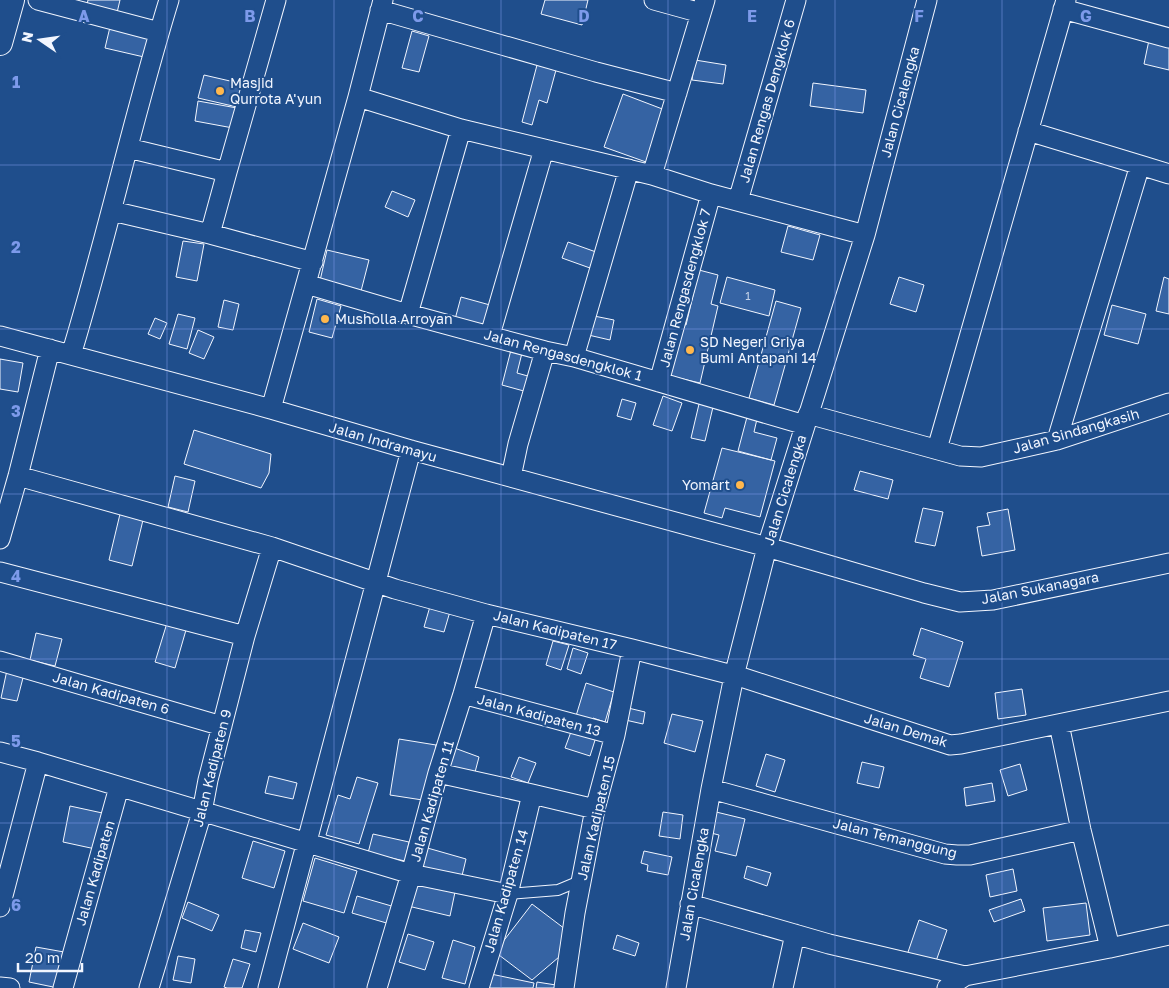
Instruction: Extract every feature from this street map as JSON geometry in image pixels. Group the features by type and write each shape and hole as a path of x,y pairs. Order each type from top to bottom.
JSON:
{"street":[{"path":"38,0 159,32"},
{"path":"71,355 169,0"},
{"path":"210,234 276,0"},
{"path":"652,175 703,7 654,0"},
{"name":"Jalan Rengas Dengklok 6","path":"738,201 796,0"},
{"name":"Jalan Cicalengka","path":"676,988 711,789 734,676 767,547 864,234 927,0"},
{"path":"0,43 7,3"},
{"path":"271,409 314,286 312,262 382,5 596,72 677,93"},
{"path":"937,449 1064,5 1169,38"},
{"path":"358,97 462,128 652,175 711,194 864,234"},
{"path":"408,314 462,128"},
{"path":"1028,131 1169,174"},
{"path":"128,148 226,172"},
{"path":"490,335 544,149"},
{"path":"1057,440 1140,165"},
{"path":"574,357 629,169"},
{"name":"Jalan Rengasdengklok 7","path":"659,382 711,194"},
{"path":"112,211 210,234 312,262"},
{"name":"Jalan Rengasdengklok 1","path":"314,286 408,314 574,357 659,382 807,419"},
{"name":"Jalan Indramayu","path":"0,336 767,547"},
{"path":"0,539 50,350"},
{"path":"510,477 545,350"},
{"name":"Jalan Sindangkasih","path":"807,419 960,456 980,457 1057,440 1169,403"},
{"path":"268,988 411,450"},
{"name":"Jalan Kadipaten 17","path":"18,476 272,547 395,589 486,614 734,676"},
{"name":"Jalan Kadipaten 9","path":"149,988 202,812 208,780 245,636 272,547"},
{"name":"Jalan Sukanagara","path":"767,547 960,602 993,600 1169,563"},
{"path":"0,572 245,636"},
{"name":"Jalan Kadipaten 11","path":"377,988 411,874 438,773 486,614"},
{"name":"Jalan Kadipaten 15","path":"564,988 575,913 595,809 615,735 632,649"},
{"name":"Jalan Kadipaten 6","path":"0,660 222,726"},
{"name":"Jalan Demak","path":"734,676 950,745 1169,701"},
{"name":"Jalan Kadipaten 13","path":"463,694 615,735"},
{"path":"1059,724 1081,830 1110,948"},
{"path":"0,752 411,874 508,894"},
{"path":"0,907 38,762"},
{"path":"438,773 595,809"},
{"name":"Jalan Kadipaten","path":"63,988 119,787"},
{"name":"Jalan Temanggung","path":"711,789 945,854 970,855 1081,830"},
{"name":"Jalan Kadipaten 14","path":"478,988 508,894 532,794"},
{"path":"690,904 829,944 965,976"},
{"path":"783,988 795,934"},
{"path":"947,988 965,976 1169,935"},
{"path":"0,987 10,988"}],"lane":[{"path":"508,894 558,890 582,880"}],"building":[{"path":"88,0 120,0 116,17 86,9"},
{"path":"545,0 588,0 582,25 541,14"},
{"path":"110,27 149,36 144,57 105,48"},
{"path":"412,31 429,36 419,72 402,68"},
{"path":"1149,40 1169,44 1169,70 1144,64"},
{"path":"695,60 726,65 723,84 692,80"},
{"path":"537,65 556,70 547,103 539,100 532,125 522,122"},
{"name":"Masjid Qurrota A'yun","path":"204,75 243,84 237,107 198,98"},
{"path":"813,83 866,90 863,113 810,106"},
{"path":"623,94 665,110 646,162 604,147"},
{"path":"198,101 237,108 233,128 195,121"},
{"path":"392,191 415,200 408,217 385,207"},
{"path":"788,226 820,235 813,260 781,252"},
{"path":"183,241 204,244 197,281 176,277"},
{"path":"568,242 596,252 590,268 562,258"},
{"path":"327,250 369,260 360,295 319,285"},
{"name":"SD Negeri Griya Bumi Antapani 14","path":"699,270 718,275 711,304 718,306 700,383 666,375 678,323 686,325"},
{"name":"SD Negeri Griya Bumi Antapani 14","path":"727,277 775,290 769,316 720,303"},
{"path":"899,277 924,285 916,312 890,304"},
{"path":"1164,277 1169,279 1169,314 1156,311"},
{"path":"461,297 490,305 483,330 454,323"},
{"name":"Musholla Arroyan","path":"317,299 341,306 332,338 309,332"},
{"path":"224,300 239,304 233,330 218,327"},
{"name":"SD Negeri Griya Bumi Antapani 14","path":"776,301 801,308 774,405 749,398"},
{"path":"1112,305 1146,314 1138,344 1104,335"},
{"path":"178,314 195,318 187,349 169,344"},
{"path":"589,315 614,320 610,340 584,334"},
{"path":"155,318 167,323 160,339 148,334"},
{"path":"198,330 214,337 204,359 189,353"},
{"path":"512,346 523,349 517,373 535,378 531,393 502,385"},
{"path":"0,359 23,363 18,392 0,389"},
{"path":"663,396 682,403 672,431 653,425"},
{"path":"622,399 636,403 631,420 617,416"},
{"path":"699,404 713,407 705,441 691,438"},
{"path":"747,417 757,419 754,432 777,438 771,460 738,451"},
{"path":"194,430 271,454 269,473 261,488 184,464"},
{"name":"Yomart","path":"722,448 775,461 760,517 725,508 722,518 704,513"},
{"path":"860,471 893,480 888,499 854,490"},
{"path":"175,476 195,481 188,512 168,507"},
{"path":"923,508 943,512 935,546 915,542"},
{"path":"1008,509 1015,550 982,556 977,527 990,525 987,513"},
{"path":"120,514 143,520 132,566 109,560"},
{"path":"431,603 451,608 444,632 424,627"},
{"path":"167,623 186,630 175,668 155,662"},
{"path":"921,628 963,642 949,687 920,678 926,659 913,655"},
{"path":"36,633 62,639 55,666 30,660"},
{"path":"553,641 569,645 561,670 546,665"},
{"path":"573,648 588,653 581,674 567,669"},
{"path":"7,670 24,674 17,701 1,698"},
{"path":"586,683 614,692 605,722 593,718 592,721 576,716"},
{"path":"1022,689 1026,715 998,719 995,693"},
{"path":"624,707 645,712 643,724 621,719"},
{"path":"672,714 703,721 695,752 664,743"},
{"path":"572,729 596,737 590,756 565,748"},
{"path":"399,739 436,745 429,801 390,795"},
{"path":"449,746 479,757 474,776 443,768"},
{"path":"766,754 785,760 775,792 756,786"},
{"path":"519,757 536,763 528,783 511,777"},
{"path":"862,762 884,767 879,788 857,783"},
{"path":"1020,764 1027,790 1008,796 1000,770"},
{"path":"269,776 297,783 293,799 265,793"},
{"path":"357,777 378,783 359,844 326,835 338,795 350,799"},
{"path":"992,783 995,801 966,806 964,788"},
{"path":"70,806 107,814 100,850 63,842"},
{"path":"712,811 745,819 736,856 715,851 719,835 707,832"},
{"path":"663,812 683,815 680,839 659,836"},
{"path":"373,834 409,842 405,861 368,853"},
{"path":"253,841 285,851 274,888 242,878"},
{"path":"424,847 466,859 461,880 419,871"},
{"path":"644,851 672,857 668,875 647,871 648,865 641,863"},
{"path":"315,858 357,871 344,913 303,901"},
{"path":"747,866 771,873 767,886 744,878"},
{"path":"1013,869 1017,891 990,897 986,875"},
{"path":"413,883 455,892 450,916 408,906"},
{"path":"357,896 395,907 390,924 352,913"},
{"path":"1021,899 1025,911 994,922 989,910"},
{"path":"188,902 219,915 212,931 182,918"},
{"path":"1086,903 1090,935 1047,941 1043,908"},
{"path":"532,904 569,932 559,957 532,980 495,952"},
{"path":"919,920 947,930 935,964 907,955"},
{"path":"303,923 339,937 329,963 293,949"},
{"path":"245,930 261,933 256,952 241,948"},
{"path":"408,934 434,942 425,970 399,962"},
{"path":"617,935 639,943 635,956 613,949"},
{"path":"453,940 475,947 465,984 442,978"},
{"path":"36,947 64,952 58,988 29,982"},
{"path":"178,956 195,959 191,983 173,980"},
{"path":"233,959 250,964 242,988 224,987"},
{"path":"486,973 534,983 533,988 491,988 483,986"},
{"path":"537,982 556,985 555,988 536,988"}],"place":[{"name":"Masjid Qurrota A'yun","path":"220,91"},
{"name":"Musholla Arroyan","path":"325,319"},
{"name":"SD Negeri Griya Bumi Antapani 14","path":"690,350"},
{"name":"Yomart","path":"740,485"}]}
